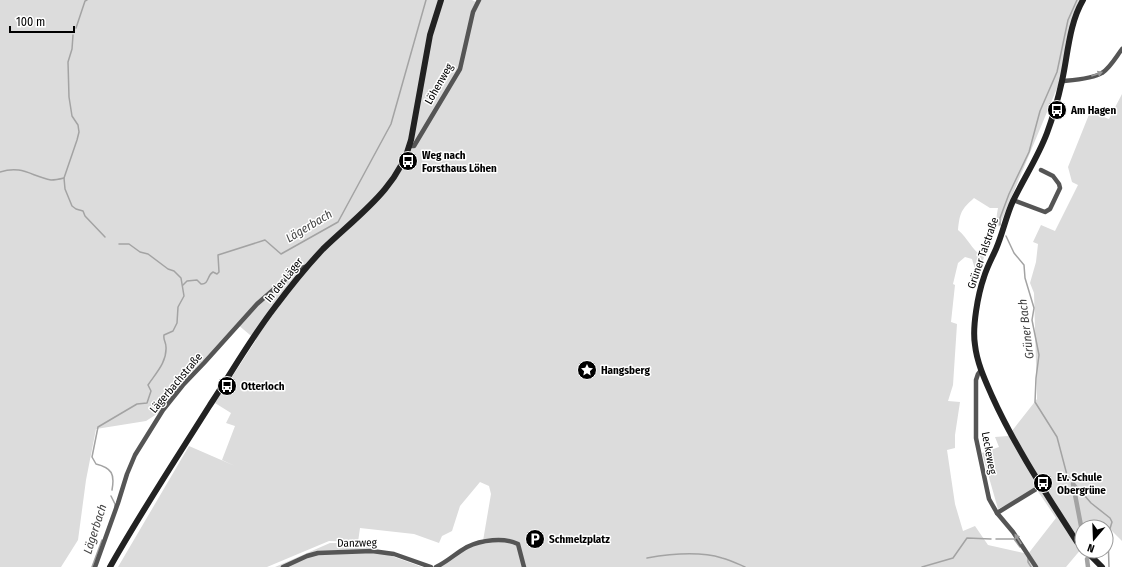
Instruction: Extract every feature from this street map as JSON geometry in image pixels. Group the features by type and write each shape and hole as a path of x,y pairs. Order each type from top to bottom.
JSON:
{"main road":[{"name":"In der Läger","path":"110,567 154,492 254,336 275,306 308,266 333,240 376,201 399,169 409,146 430,35 441,0"},
{"name":"Grüner Talstraße","path":"1074,537 1003,419 981,370 974,344 974,325 984,276 997,248 1013,200 1030,172 1046,134 1062,81 1067,51 1079,8 1083,0"},
{"path":"1094,559 1102,567"}],"street":[{"name":"Löhenweg","path":"409,146 414,146 460,69 473,12 479,0"},
{"path":"1062,81 1103,73 1122,49"},
{"path":"1013,200 1045,212 1050,209 1060,188 1060,184 1054,176 1041,170"},
{"name":"Lägerbachstraße","path":"96,567 129,468 135,455 163,410 183,385 257,304 296,270 308,266"},
{"name":"Leckeweg","path":"981,370 976,380 976,438 989,499 997,513 1013,532 1036,567"},
{"path":"997,513 1042,486"},
{"path":"436,567 471,545 500,540 514,541 518,544 524,567"},
{"name":"Danzweg","path":"283,567 307,556 318,553 372,551 394,554 431,567"}],"shaded area":[{"path":"0,0 472,0 476,2 478,0 1082,0 1060,81 999,227 997,220 998,208 990,208 974,198 966,206 961,215 958,230 973,248 984,257 978,279 972,259 965,257 958,263 953,284 955,285 951,322 957,324 953,385 948,401 960,402 955,435 955,448 947,450 955,504 963,531 975,526 988,545 1028,554 1056,518 1037,490 998,509 982,453 999,447 995,437 1008,436 1037,399 1034,293 1030,283 1036,262 1038,244 1033,242 1041,225 1055,231 1078,185 1072,182 1068,167 1090,112 1109,119 1122,94 1122,541 1114,533 1114,519 1074,519 1074,558 1066,567 440,567 470,545 483,541 491,494 489,486 480,482 460,506 452,531 442,536 439,543 414,534 360,528 358,542 329,541 267,567 118,567 189,446 235,466 222,460 235,426 226,423 231,413 215,403 256,340 237,324 163,410 146,421 96,429 86,480 78,540 61,567 0,567"},
{"path":"330,543 356,543 422,567 275,567"}],"waterway":[{"path":"76,28 85,1 87,0"},
{"name":"Lägerbach","path":"183,285 187,281 197,280 201,284 204,284 211,273 213,272 217,274 219,272 218,255 265,240 281,254 338,222 391,124 426,0"},
{"name":"Grüner Bach","path":"1000,225 1000,218 1009,194 1029,152 1040,111 1057,72 1068,20 1077,0"},
{"path":"73,35 72,49 68,62 69,97 72,116 78,125 79,132 64,178 65,189 72,206 83,211 85,216 105,237"},
{"path":"0,172 8,170 21,170 51,180 64,178"},
{"name":"Grüner Bach","path":"1006,236 1014,253 1024,265 1025,278 1034,308 1032,320 1039,355 1035,402 1057,437 1067,475 1091,503 1110,518 1112,522 1108,535 1109,567"},
{"name":"Lägerbach","path":"112,490 113,480 111,472 96,464 92,457 98,427 137,404 147,403 151,391 148,385 165,358 166,344 164,335 173,331 177,323 178,307 184,296 181,278 174,271 168,269 148,254 140,252 129,244 119,244"},
{"path":"1073,484 1080,519"},
{"name":"Lägerbach","path":"111,496 115,507"},
{"path":"922,567 953,558 967,538 991,539"},
{"path":"996,539 1014,539 1020,547"},
{"name":"Lägerbach","path":"92,567 102,540"},
{"path":"647,558 675,554 704,554 725,559 745,567"},
{"path":"1028,558 1028,562 1031,567"},
{"path":"1087,559 1088,567"}],"place":[{"name":"Am Hagen","path":"1057,110"},
{"name":"Weg nach Forsthaus Löhen","path":"408,161"},
{"name":"Hangsberg","path":"587,370"},
{"name":"Otterloch","path":"227,386"},
{"name":"Ev. Schule Obergrüne","path":"1043,483"},
{"name":"Schmelzplatz","path":"535,539"}]}
